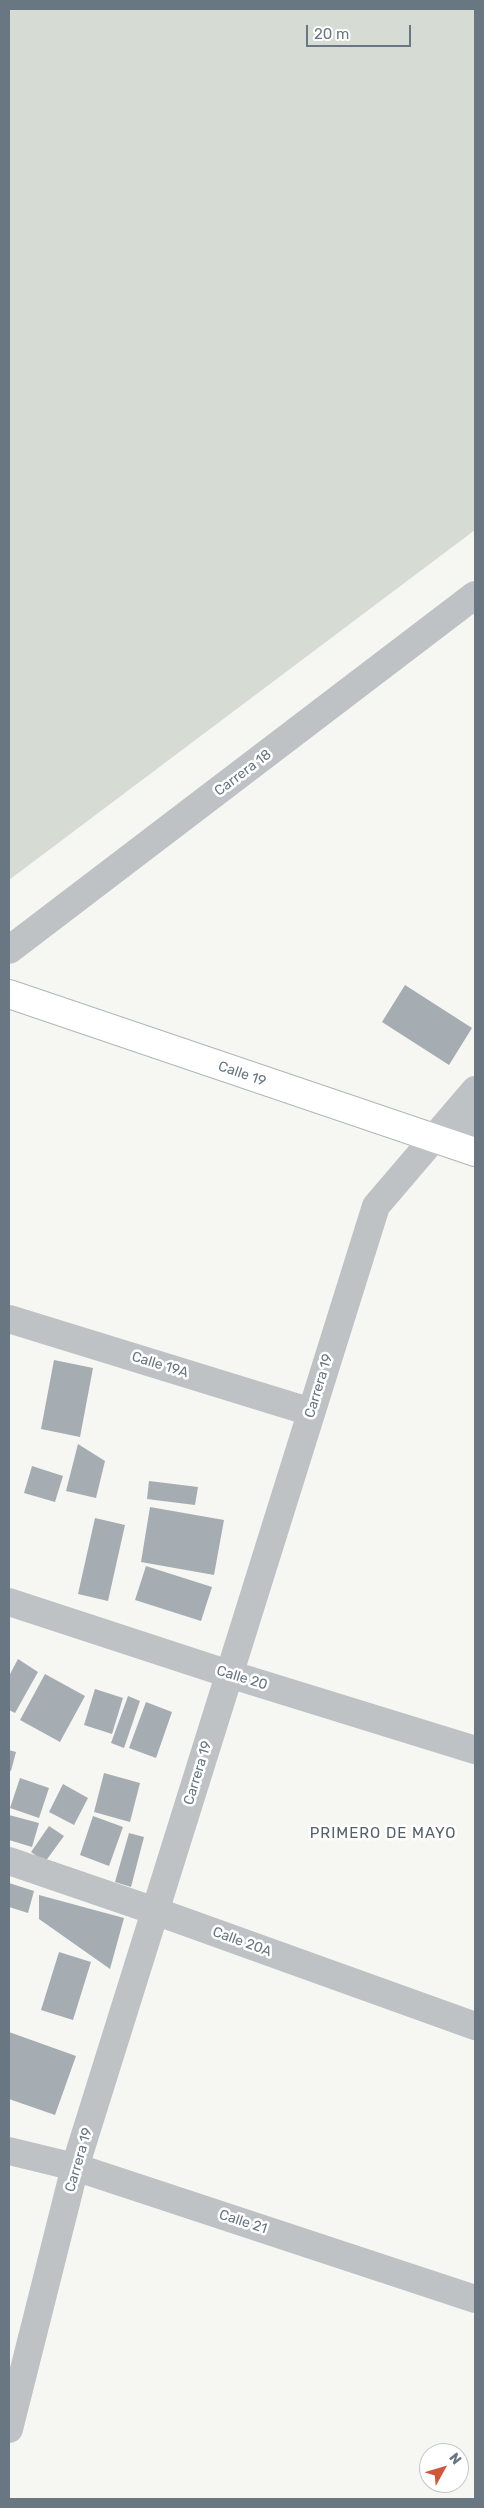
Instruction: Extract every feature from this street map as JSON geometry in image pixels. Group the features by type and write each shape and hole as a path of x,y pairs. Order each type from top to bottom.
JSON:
{"main road":[{"name":"Calle 19","path":"9,994 298,1094 475,1152"}],"street":[{"name":"Carrera 18","path":"9,950 430,632 475,595"},
{"name":"Carrera 19","path":"9,2429 76,2167 376,1206 475,1090"},
{"path":"433,1138 475,1126"},
{"name":"Calle 19A","path":"9,1319 311,1412"},
{"name":"Calle 20","path":"9,1602 229,1674 475,1750"},
{"name":"Calle 20A","path":"9,1861 155,1911 475,2026"},
{"name":"Calle 21","path":"9,2151 76,2167 475,2299"}],"shaded area":[{"path":"9,9 475,9 475,530 9,880"}],"building":[{"path":"405,985 472,1028 449,1065 382,1022"},
{"path":"54,1360 93,1368 80,1437 41,1429"},
{"path":"78,1444 105,1461 96,1498 66,1491"},
{"path":"32,1466 63,1476 55,1502 24,1493"},
{"path":"149,1481 198,1487 195,1505 147,1499"},
{"path":"150,1507 224,1520 214,1575 141,1562"},
{"path":"95,1518 125,1525 108,1601 78,1594"},
{"path":"146,1566 212,1587 201,1621 135,1600"},
{"path":"18,1659 38,1672 15,1713 9,1710 9,1676"},
{"path":"45,1674 85,1696 60,1742 20,1720"},
{"path":"95,1689 123,1698 112,1734 84,1725"},
{"path":"128,1696 140,1701 124,1748 111,1743"},
{"path":"146,1702 172,1712 156,1758 129,1748"},
{"path":"9,1750 16,1752 11,1771 9,1770"},
{"path":"104,1773 140,1783 130,1822 94,1812"},
{"path":"20,1778 49,1788 39,1818 10,1808"},
{"path":"63,1784 88,1798 74,1825 49,1812"},
{"path":"9,1815 39,1823 32,1847 9,1840"},
{"path":"93,1816 123,1827 109,1866 80,1855"},
{"path":"49,1826 64,1836 45,1862 31,1852"},
{"path":"129,1833 144,1837 131,1887 115,1882"},
{"path":"9,1883 34,1891 28,1913 9,1907"},
{"path":"39,1895 124,1918 110,1969 39,1919"},
{"path":"59,1952 91,1962 73,2020 41,2010"},
{"path":"9,2032 76,2056 55,2115 9,2099"}],"district":[{"name":"PRIMERO DE MAYO","path":"383,1834"}]}
